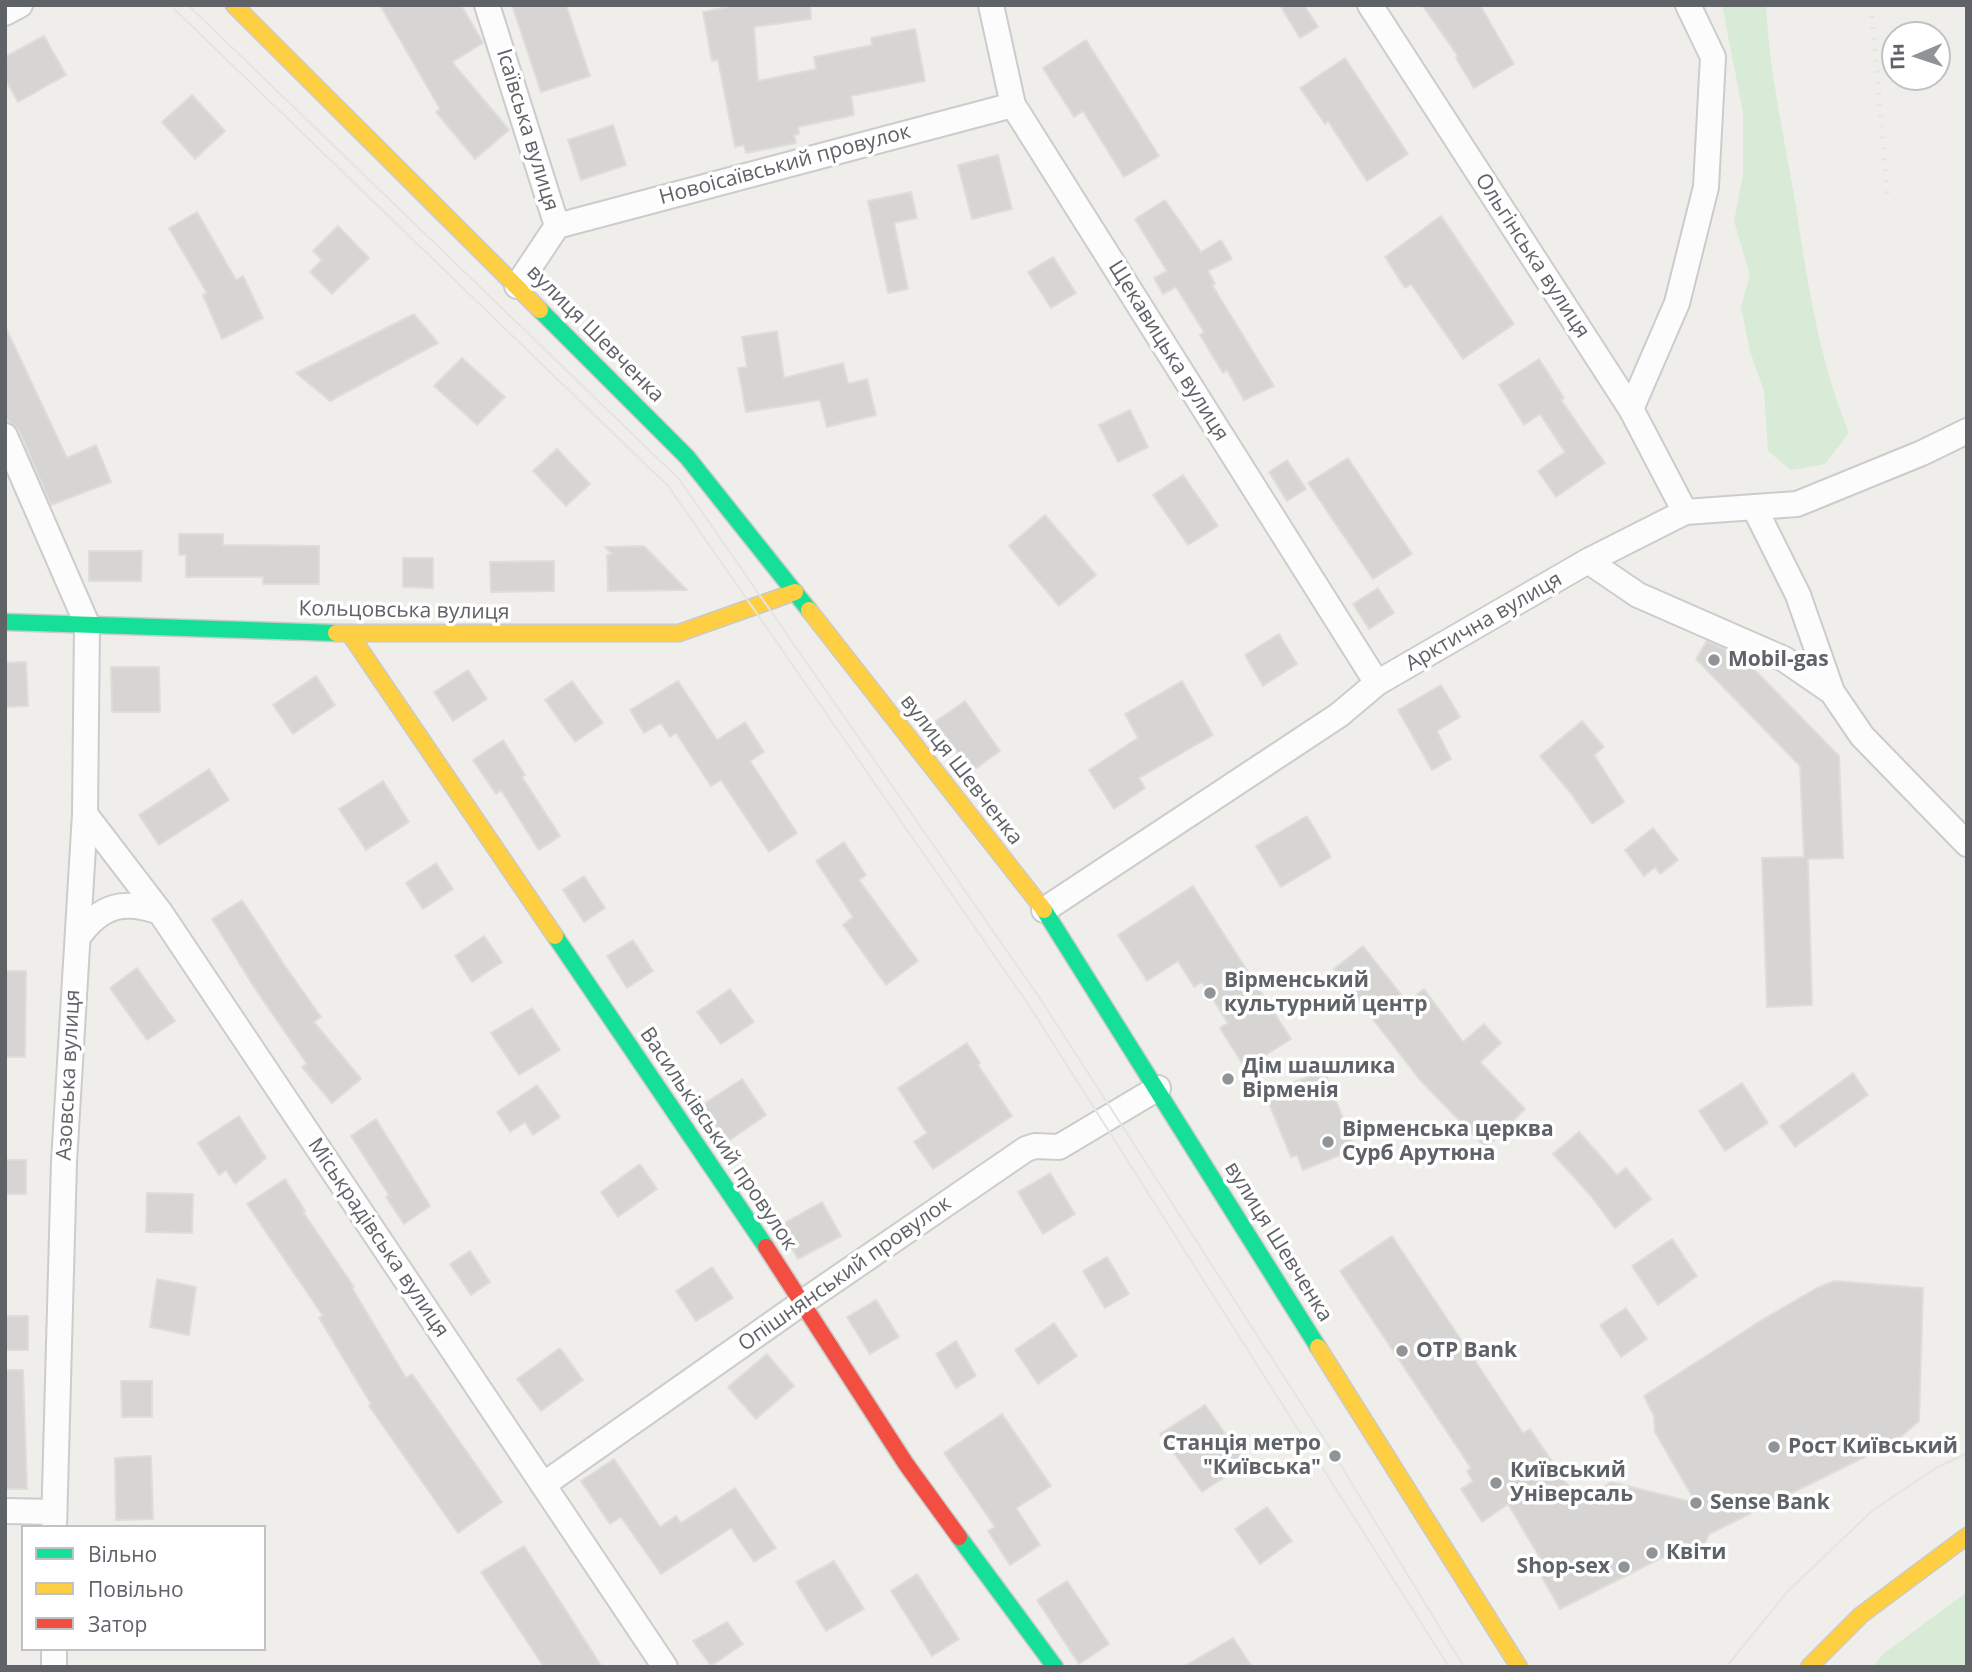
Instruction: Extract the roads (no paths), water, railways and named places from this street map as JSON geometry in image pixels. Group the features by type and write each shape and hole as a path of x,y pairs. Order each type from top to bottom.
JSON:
{"main road":[{"name":"вулиця Шевченка","path":"234,5 687,457 1044,910 1519,1667"},
{"name":"Кольцовська вулиця","path":"5,622 349,633 679,633 795,592"},
{"name":"Васильківський провулок","path":"349,633 803,1302 906,1464 1055,1667"},
{"path":"1809,1667 1861,1615 1967,1536"}],"street":[{"path":"5,13 20,5"},
{"name":"Ісаївська вулиця","path":"487,5 557,226 517,286"},
{"name":"Щекавицька вулиця","path":"991,5 1013,105 1377,683"},
{"name":"Ольгінська вулиця","path":"1370,5 1631,409 1685,512"},
{"path":"1631,409 1677,303 1706,187 1713,57 1688,5"},
{"name":"Новоісаївський провулок","path":"557,226 1013,105"},
{"name":"Арктична вулиця","path":"1044,910 1339,715 1377,683 1588,561 1685,512 1797,504 1923,453 1967,431"},
{"path":"5,436 87,624"},
{"path":"1754,507 1798,595 1832,692 1862,736 1967,844"},
{"path":"1588,561 1638,595 1784,659 1832,692"},
{"name":"Азовська вулиця","path":"54,1519 64,1162 85,814 87,624"},
{"name":"Міськрадівська вулиця","path":"85,814 160,912 665,1667"},
{"path":"78,937 89,921 105,911 123,905 142,906 160,912"},
{"name":"Опішнянський провулок","path":"543,1485 1026,1149 1035,1146 1059,1147 1158,1088"},
{"path":"5,1511 54,1519"}],"tram line":[{"path":"170,5 669,487 1030,1007 1449,1667"},
{"path":"188,5 679,479 1041,1000 1335,1456 1464,1667"},
{"path":"1726,1667 1788,1591 1872,1511 1936,1468 1967,1453"}],"railway":[{"path":"1871,5 1888,201"}],"place":[{"name":"Mobil-gas","path":"1714,660"},
{"name":"Вірменський культурний центр","path":"1210,993"},
{"name":"Дім шашлика Вірменія","path":"1228,1079"},
{"name":"Вірменська церква Сурб Арутюна","path":"1328,1142"},
{"name":"OTP Bank","path":"1402,1351"},
{"name":"Рост Київський","path":"1774,1447"},
{"name":"Станція метро \"Київська\"","path":"1335,1456"},
{"name":"Київський Універсаль","path":"1496,1483"},
{"name":"Sense Bank","path":"1696,1503"},
{"name":"Квіти","path":"1652,1553"},
{"name":"Shop-sex","path":"1624,1567"}]}
